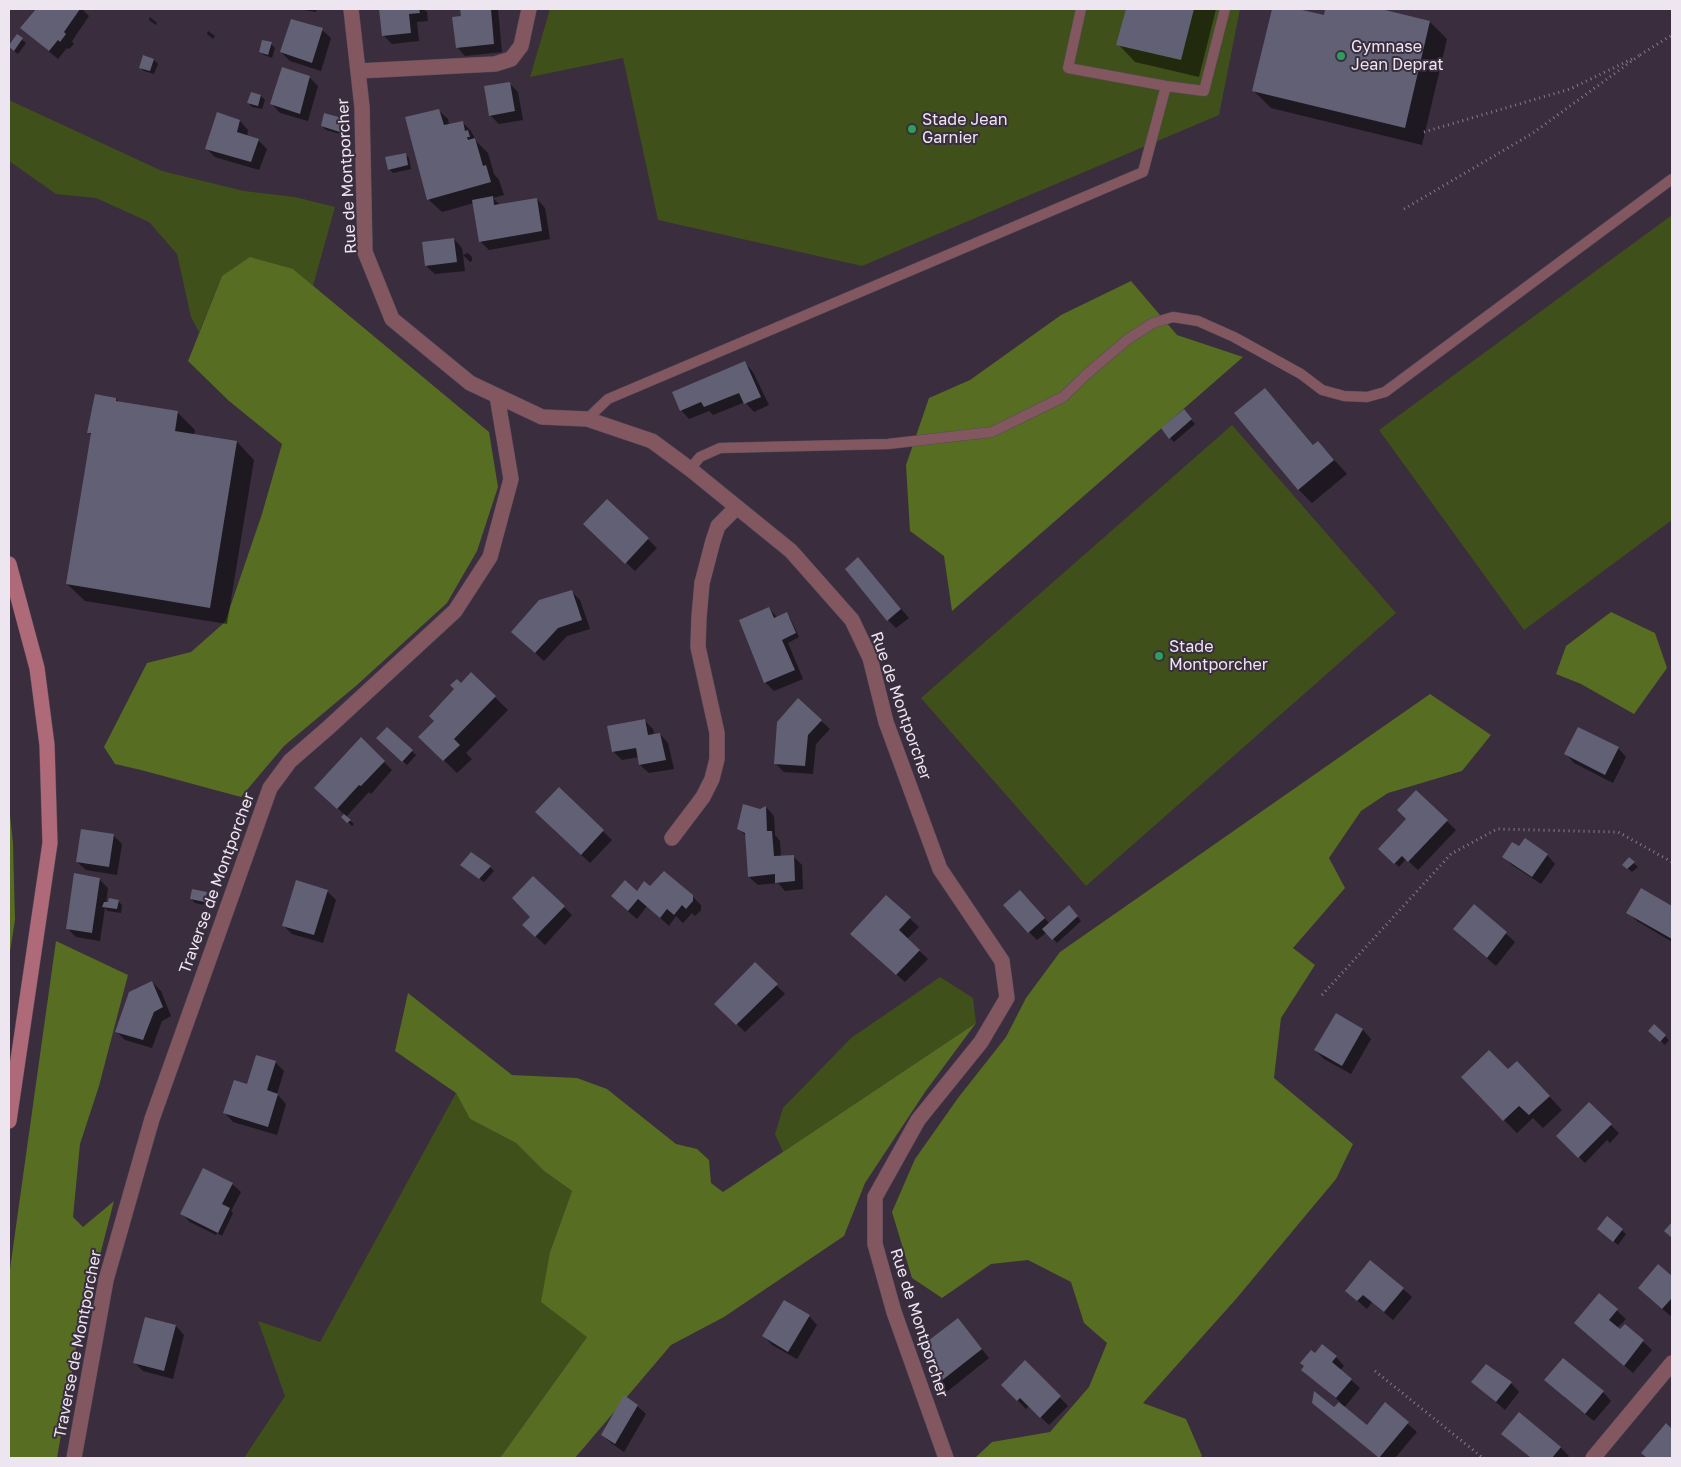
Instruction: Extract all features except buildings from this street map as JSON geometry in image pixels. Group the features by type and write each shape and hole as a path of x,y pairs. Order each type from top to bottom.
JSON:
{"main road":[{"path":"9,1121 50,843 47,745 37,668 10,571"}],"street":[{"name":"Rue de Montporcher","path":"351,9 362,106 365,252 392,319 470,383 497,396 542,417 587,419 652,441 690,469 791,551 852,620 870,658 886,722 940,869 1002,961 1007,998 981,1042 918,1120 875,1196 875,1244 894,1312 946,1458"},
{"path":"358,71 495,64 511,59 521,46 529,9"},
{"name":"Traverse de Montporcher","path":"74,1458 106,1280 149,1128 270,788 290,761 455,611 490,557 512,479 497,396"},
{"path":"672,838 703,797 712,779 717,759 717,733 698,647 699,617 702,583 718,526 737,507"},
{"path":"1593,1458 1672,1362"}],"lane":[{"path":"1081,9 1068,68 1204,91 1224,9"},
{"path":"587,419 608,399 1143,172 1166,86"},
{"path":"690,469 700,458 720,448 888,444 992,432 1064,397 1088,373 1128,339 1153,324 1173,317 1198,321 1234,337 1301,374 1322,390 1344,396 1367,397 1385,392 1672,179"}],"path":[{"path":"1404,209 1533,133 1640,55 1672,35"},
{"path":"1424,132 1570,89 1640,55"},
{"path":"1322,995 1451,854 1497,829 1618,832 1672,862"},
{"path":"1375,1371 1483,1458"}],"green space":[{"name":"Stade Jean Garnier","path":"550,9 1240,9 1219,115 862,266 658,220 623,58 530,77"},
{"path":"9,100 162,171 244,191 295,197 335,207 313,286 293,269 222,276 199,332 191,317 177,254 149,222 96,198 56,194 9,161"},
{"path":"1672,215 1672,520 1524,630 1379,430"},
{"path":"250,257 293,269 489,432 498,487 477,551 447,603 357,685 284,746 241,797 115,764 104,747 147,663 191,652 225,622 262,514 282,444 229,401 188,361 222,276"},
{"path":"1131,281 1177,335 1243,357 952,611 944,556 910,531 906,465 929,398 970,380 1061,315"},
{"name":"Stade Montporcher","path":"1232,425 1396,613 1086,886 921,698"},
{"path":"1611,612 1655,633 1667,668 1634,714 1581,684 1556,674 1566,646"},
{"path":"1430,694 1491,735 1462,771 1388,793 1361,811 1329,858 1345,888 1293,948 1315,965 1281,1018 1274,1078 1353,1144 1336,1179 1236,1299 1143,1403 1186,1419 1202,1456 1199,1458 975,1458 992,1442 1050,1432 1089,1387 1107,1343 1084,1323 1071,1282 1028,1260 991,1264 942,1298 912,1278 892,1212 915,1159 958,1098 1006,1037 1026,998 1060,952"},
{"path":"9,805 13,843 15,920 9,958"},
{"path":"56,941 128,975 99,1086 80,1144 73,1217 83,1227 114,1201 76,1348 57,1458 9,1458 9,1276"},
{"path":"940,977 973,998 976,1023 783,1152 775,1134 783,1108 851,1038"},
{"path":"408,993 512,1075 577,1078 607,1089 676,1144 697,1149 709,1160 711,1183 723,1192 976,1023 925,1092 865,1183 844,1236 724,1317 671,1345 575,1458 500,1458 587,1337 541,1302 550,1252 572,1191 544,1171 516,1143 470,1119 456,1093 395,1051"},
{"path":"456,1093 470,1119 516,1143 544,1171 572,1191 550,1252 587,1337 500,1458 244,1458 285,1396 258,1321 320,1342"}],"place":[{"name":"Gymnase Jean Deprat","path":"1341,56"},
{"name":"Stade Jean Garnier","path":"912,129"},
{"name":"Stade Montporcher","path":"1159,656"}]}
